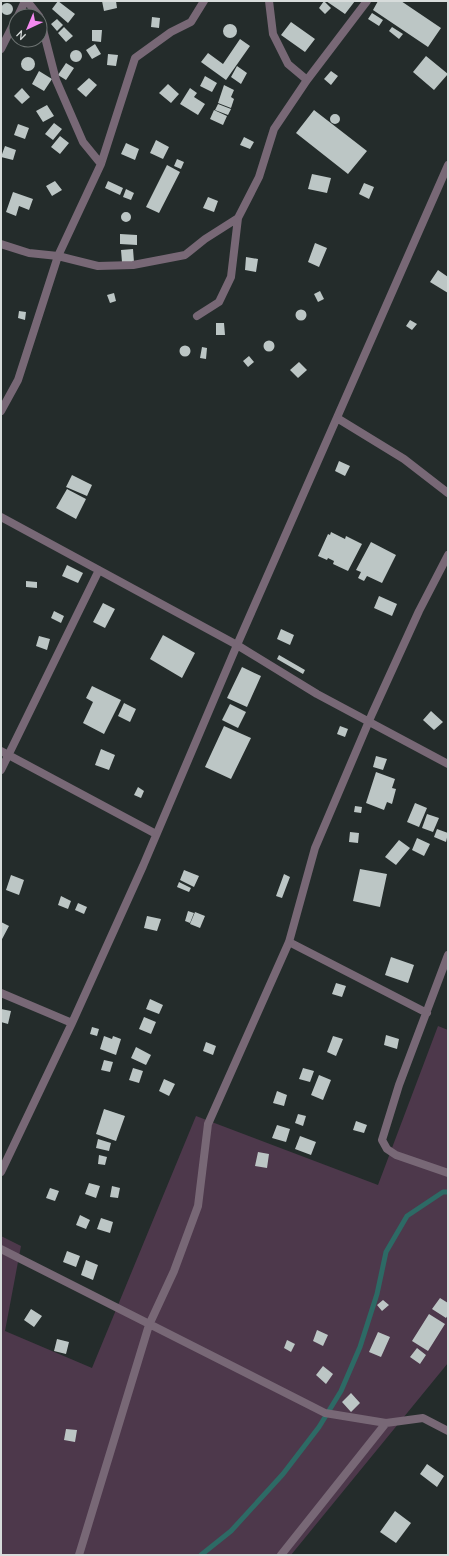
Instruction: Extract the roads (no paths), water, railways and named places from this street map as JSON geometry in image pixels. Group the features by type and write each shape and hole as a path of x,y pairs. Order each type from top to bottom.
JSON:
{"street":[{"path":"1,411 18,380 58,256 101,164 135,58 171,32 191,22 204,1"},
{"path":"269,1 276,40 288,64 307,80"},
{"path":"197,316 219,302 231,277 238,218 259,177 274,129 307,80 367,1"},
{"path":"1,49 8,35"},
{"path":"48,48 56,80 83,142 101,164"},
{"path":"1,1172 72,1023 156,834 237,645 448,165"},
{"path":"1,244 29,253 58,256 98,266 133,265 185,255 205,239 238,218"},
{"path":"337,418 404,459 448,493"},
{"path":"1,517 237,645 317,694 448,764"},
{"path":"79,1555 149,1325 174,1272 198,1206 208,1124 289,942 315,848 419,611 448,555"},
{"path":"1,770 99,570"},
{"path":"1,750 156,834"},
{"path":"289,942 427,1012"},
{"path":"448,956 399,1085 382,1140 386,1149 396,1155 448,1173"},
{"path":"1,993 72,1023"},
{"path":"1,1249 149,1325 264,1381 324,1413 386,1424 423,1418 448,1431"},
{"path":"281,1555 386,1424"}],"waterway":[{"path":"201,1555 231,1531 283,1474 319,1427 341,1391 360,1347 377,1294 386,1252 407,1216 443,1192 448,1192"}]}
